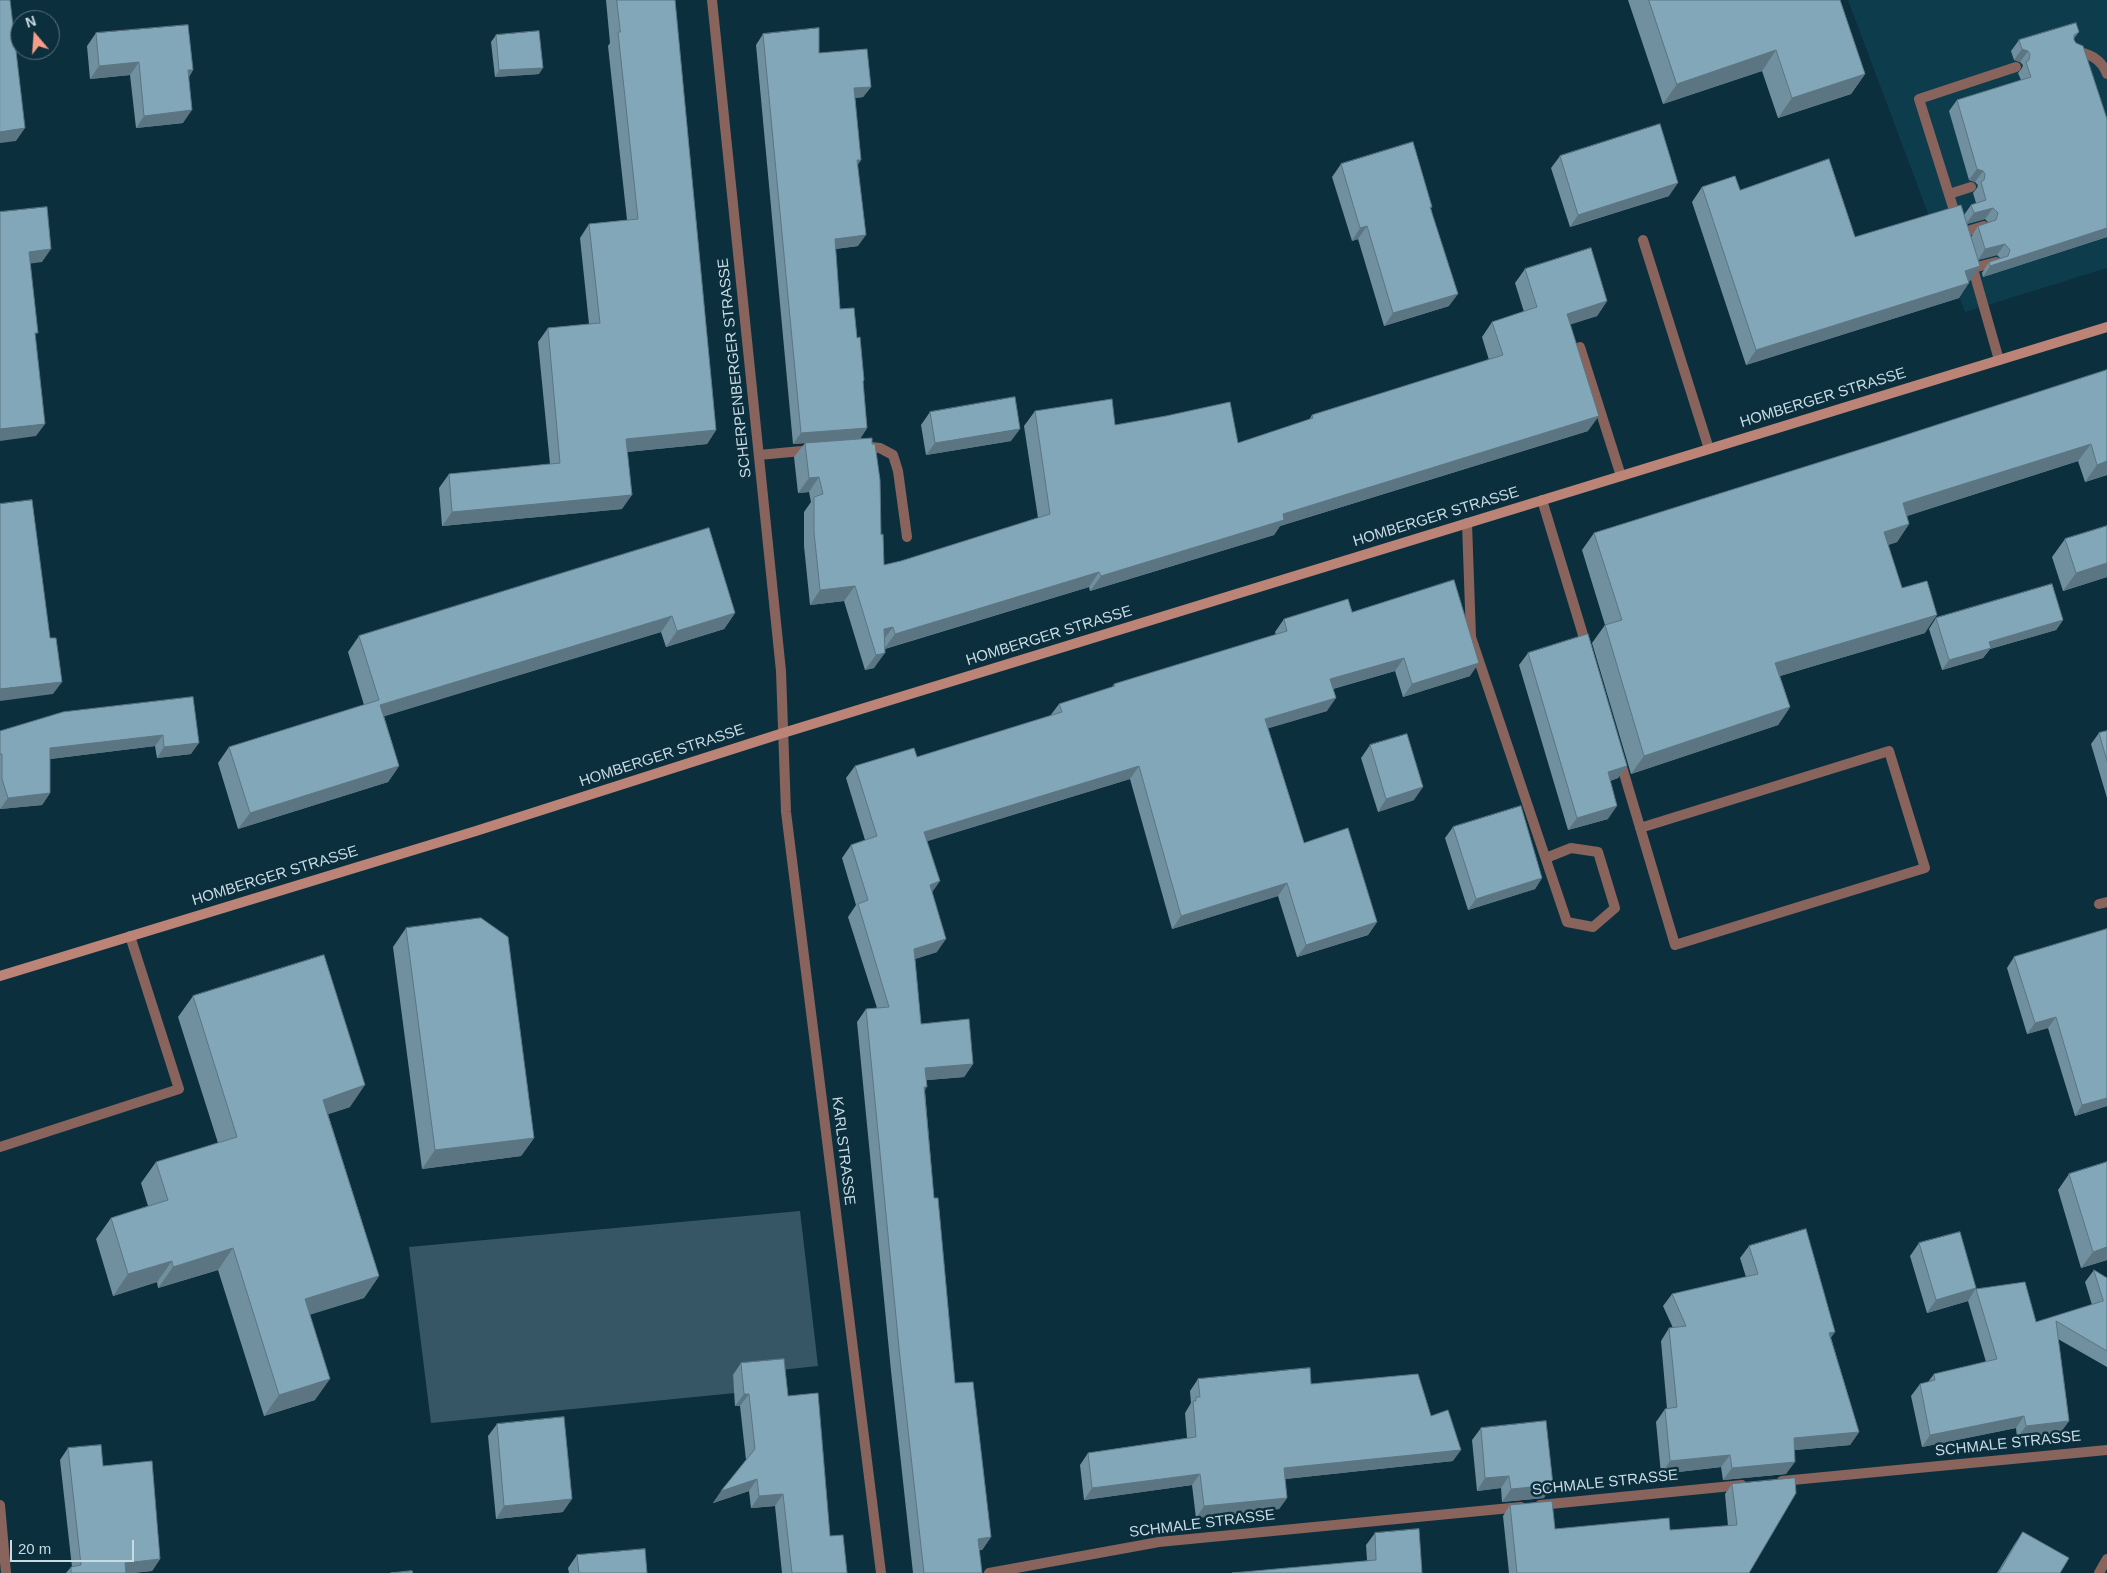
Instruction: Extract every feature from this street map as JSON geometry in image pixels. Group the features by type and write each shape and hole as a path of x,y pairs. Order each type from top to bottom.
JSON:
{"main road":[{"name":"HOMBERGER STRASSE","path":"0,976 476,831 783,733 2107,327"}],"street":[{"name":"SCHERPENBERGER STRASSE","path":"712,0 781,671 783,733"},
{"path":"2073,49 2092,55 2104,65 2107,74"},
{"path":"1999,360 1973,268 1919,99 2016,67"},
{"path":"1949,194 1971,187"},
{"path":"1964,242 1984,226"},
{"path":"1643,240 1709,449"},
{"path":"1973,268 1996,262"},
{"path":"1580,347 1620,476"},
{"path":"854,446 880,448 893,455 898,471 907,537"},
{"path":"759,455 825,448"},
{"path":"1542,500 1591,662"},
{"path":"1467,523 1471,637 1566,922 1593,927 1615,908 1598,852 1572,848 1546,858"},
{"name":"KARLSTRASSE","path":"783,733 786,812 881,1573"},
{"path":"1618,754 1640,828 1675,945 1925,868 1889,751 1640,828"},
{"path":"0,1147 179,1089 130,936"},
{"name":"SCHMALE STRASSE","path":"1776,1482 2107,1450"},
{"name":"SCHMALE STRASSE","path":"989,1573 1159,1542 1756,1484"},
{"path":"0,1504 6,1573"},
{"path":"2099,1573 2107,1559"}],"shaded area":[{"path":"1848,0 2107,0 2107,268 1965,312"},
{"path":"800,1211 818,1366 733,1375 735,1393 431,1423 409,1247"}],"building":[{"path":"0,0 10,0 10,60 17,60 25,128 0,132"},
{"path":"617,0 675,0 716,430 626,439 632,495 452,512 449,474 560,463 548,328 600,323 589,224 638,219 618,32 620,32"},
{"path":"1649,0 1840,0 1865,74 1792,98 1776,50 1677,84"},
{"path":"2076,23 2079,32 2074,35 2074,40 2083,46 2107,119 2107,228 1990,266 1989,262 2008,256 2010,250 2005,244 1985,249 1978,226 1996,220 1998,213 1993,208 1974,213 1971,205 1986,200 1981,182 1984,180 1985,174 1977,169 1957,100 2031,77 2026,62 2029,60 2030,54 2022,49 2019,40"},
{"path":"188,25 193,70 188,70 192,110 144,116 139,62 99,66 96,33"},
{"path":"819,28 819,53 867,49 871,87 854,88 861,160 857,160 866,235 835,239 840,309 854,308 857,338 860,337 867,428 801,433 763,34"},
{"path":"539,31 543,68 499,70 496,35"},
{"path":"1660,124 1678,183 1578,215 1560,156"},
{"path":"1413,142 1432,207 1430,207 1458,294 1393,313 1367,226 1360,228 1341,164"},
{"path":"1829,159 1855,237 1961,205 1980,266 1965,271 1969,283 1756,350 1702,187 1735,176 1740,190"},
{"path":"47,207 51,249 29,252 38,333 35,333 45,424 0,429 0,212"},
{"path":"1591,248 1607,301 1567,314 1599,416 1283,514 1284,520 1101,576 1099,572 895,634 893,627 884,629 885,653 876,655 855,586 820,590 814,532 814,497 823,494 819,477 809,478 805,443 872,438 872,444 875,444 880,480 881,535 883,534 884,565 901,561 1050,514 1035,411 1112,399 1115,425 1230,402 1238,443 1313,418 1312,415 1503,355 1492,322 1537,307 1525,269"},
{"path":"2107,370 2107,461 2097,465 2091,444 1903,503 1909,524 1884,532 1902,588 1927,581 1937,615 1775,663 1790,707 1644,756 1605,625 1622,620 1594,533"},
{"path":"1015,397 1020,429 935,443 930,412"},
{"path":"32,500 50,638 56,638 62,682 0,689 0,504"},
{"path":"2107,526 2107,563 2076,573 2065,539"},
{"path":"709,528 735,613 677,631 672,616 380,705 399,766 250,813 229,747 379,700 359,636"},
{"path":"1454,580 1479,663 1412,684 1404,658 1330,679 1336,698 1265,719 1304,843 1348,828 1377,922 1306,945 1287,883 1181,916 1139,766 924,832 940,881 930,885 946,939 914,949 921,1024 969,1019 973,1064 925,1068 927,1087 924,1087 934,1198 938,1198 955,1383 973,1382 991,1537 978,1539 982,1573 924,1573 900,1358 866,1009 889,1007 858,904 868,900 851,845 877,836 855,766 914,748 917,757 1062,712 1059,704 1115,686 1114,684 1287,631 1284,619 1348,599 1352,612"},
{"path":"2052,584 2063,620 1989,642 1991,648 1949,660 1936,618"},
{"path":"1588,634 1627,766 1608,772 1617,806 1577,818 1528,653"},
{"path":"193,697 199,743 164,747 163,735 50,748 50,793 8,798 2,779 0,731 63,712"},
{"path":"2107,731 2107,761 2099,733"},
{"path":"1407,734 1423,787 1386,799 1370,745"},
{"path":"1521,806 1542,878 1476,899 1453,827"},
{"path":"481,918 508,937 534,1138 435,1150 406,928"},
{"path":"2107,929 2107,1098 2082,1105 2056,1017 2035,1023 2014,957"},
{"path":"324,955 365,1085 323,1100 379,1276 305,1299 330,1379 279,1395 233,1248 173,1267 172,1261 128,1274 111,1218 168,1200 156,1162 237,1137 193,996"},
{"path":"2107,1162 2107,1247 2093,1252 2069,1174"},
{"path":"1806,1229 1835,1332 1829,1333 1859,1432 1794,1438 1795,1462 1732,1468 1730,1455 1670,1461 1665,1409 1677,1407 1669,1328 1686,1326 1672,1294 1758,1274 1749,1246"},
{"path":"1960,1232 1976,1288 1936,1300 1919,1243"},
{"path":"2094,1270 2107,1278 2107,1351 2056,1321 2069,1421 2026,1426 2024,1416 1930,1435 1920,1384 1935,1380 1934,1374 1997,1359 1976,1289 2025,1282 2036,1322 2103,1301"},
{"path":"784,1359 788,1396 818,1393 830,1536 843,1535 847,1573 792,1573 783,1494 759,1496 757,1479 721,1491 755,1449 749,1394 744,1394 741,1363"},
{"path":"1310,1368 1311,1384 1418,1374 1431,1416 1448,1410 1461,1450 1284,1468 1287,1498 1204,1506 1200,1474 1092,1488 1088,1453 1196,1437 1193,1401 1196,1401 1196,1397 1200,1397 1198,1379"},
{"path":"564,1417 572,1499 504,1506 497,1424"},
{"path":"1546,1421 1553,1485 1511,1489 1509,1476 1485,1478 1481,1428"},
{"path":"101,1445 103,1466 152,1461 160,1559 125,1563 126,1573 71,1573 71,1567 81,1565 68,1448"},
{"path":"1795,1478 1796,1493 1749,1573 1517,1573 1510,1505 1552,1501 1555,1529 1669,1518 1670,1530 1737,1525 1732,1484"},
{"path":"1419,1529 1422,1573 1232,1573 1376,1560 1375,1533"},
{"path":"2023,1532 2069,1558 2060,1573 1999,1573"},
{"path":"645,1549 647,1573 579,1573 577,1555"},
{"path":"412,1571 413,1573 391,1573"}]}
